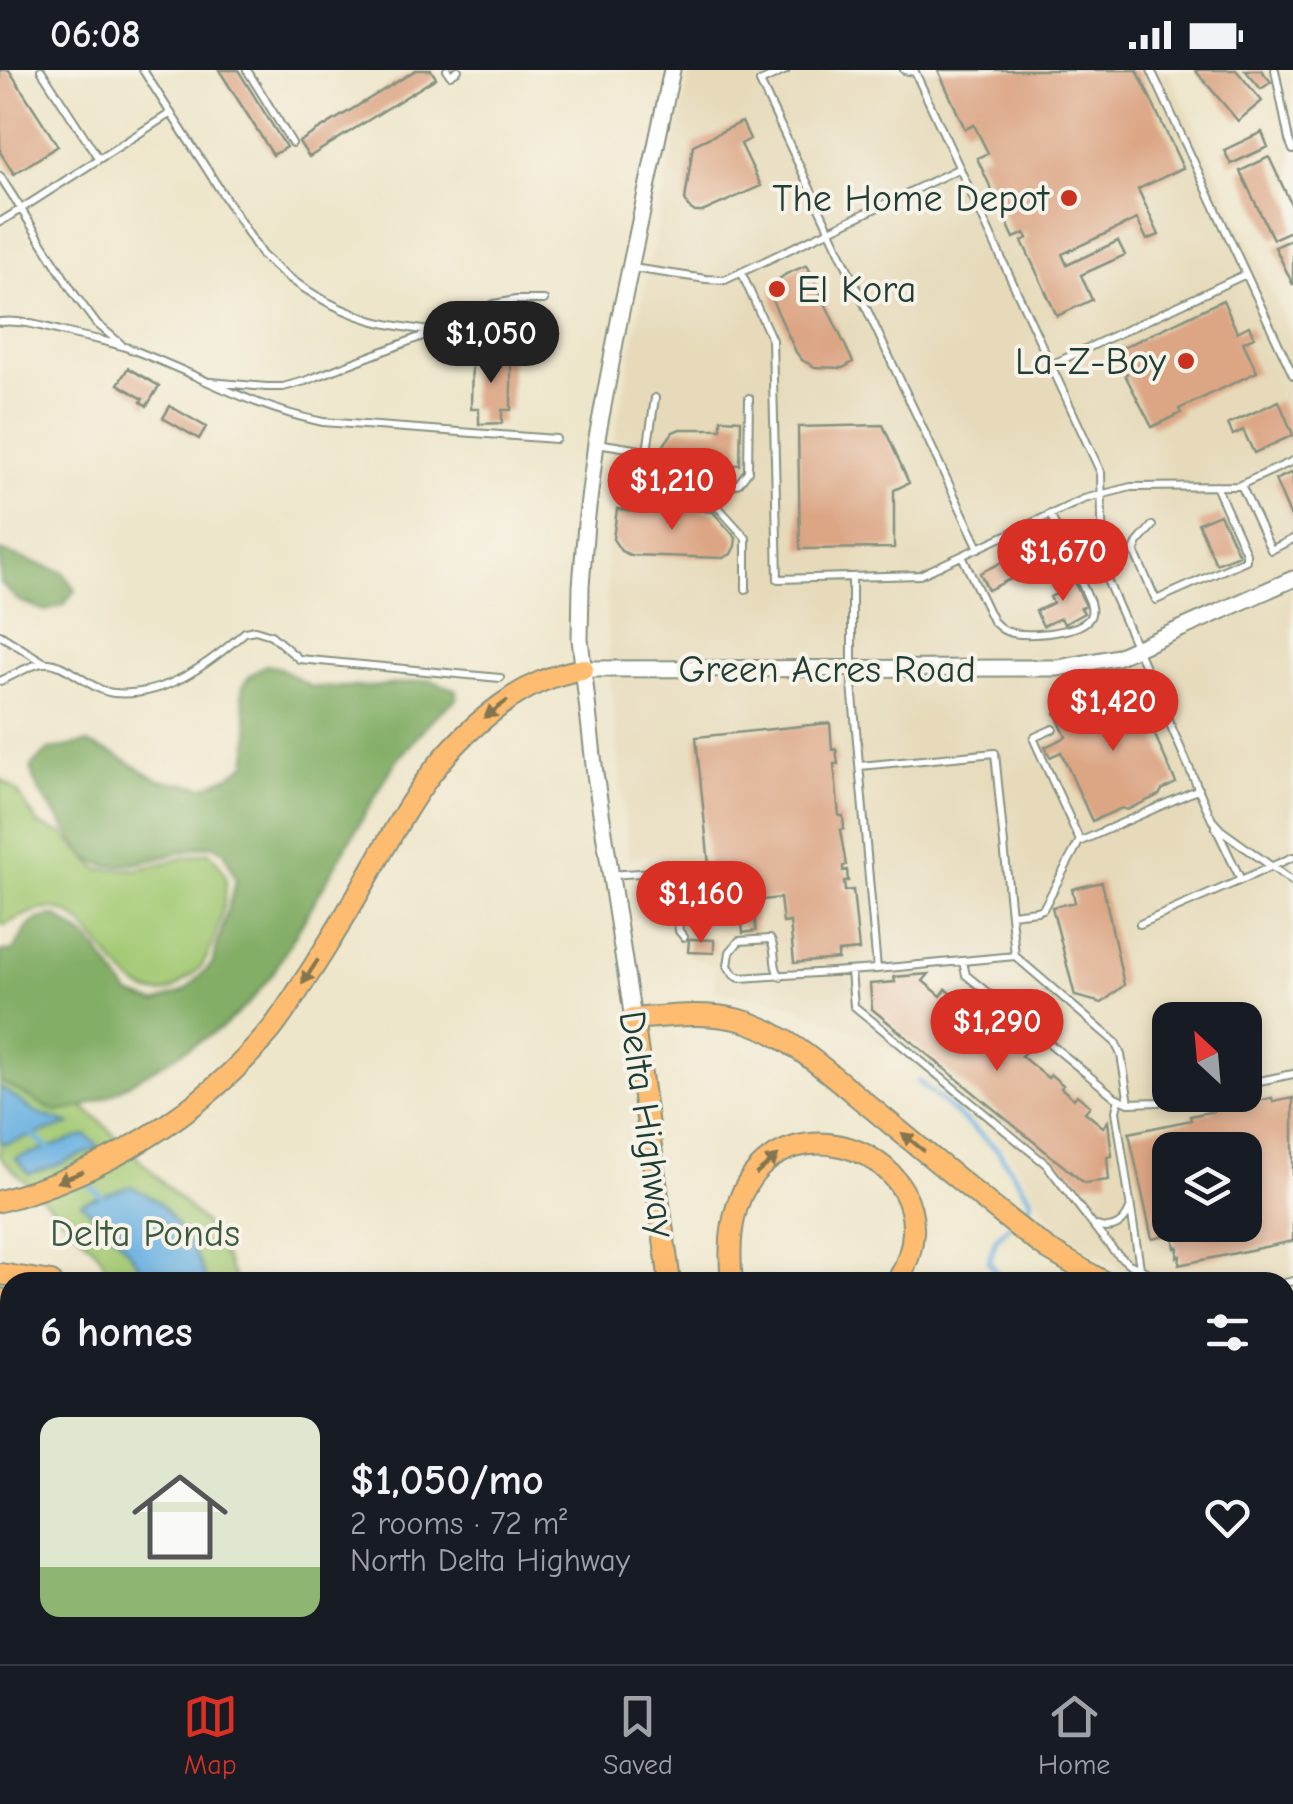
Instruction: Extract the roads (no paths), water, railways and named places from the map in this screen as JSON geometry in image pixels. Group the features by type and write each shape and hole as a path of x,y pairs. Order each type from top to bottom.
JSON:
{"highway":[{"path":"7,1199 70,1178 124,1152 206,1094 271,1030 337,930 419,788 440,759 487,715 534,683 559,673 583,670"},
{"path":"633,1018 718,1016 761,1027 815,1063 1024,1231 1087,1272"},
{"name":"Delta Highway","path":"633,1018 669,1272"},
{"path":"732,1272 730,1232 748,1184 783,1152 798,1146 830,1143 868,1155 902,1190 913,1228 903,1272"}],"street":[{"name":"Delta Highway","path":"633,1018 583,670 581,586 596,443 672,70"},
{"name":"Green Acres Road","path":"583,670 1058,668 1101,662 1293,579"}],"lane":[{"path":"41,70 99,159"},
{"path":"144,70 262,254 278,270 321,300 355,314 434,332"},
{"path":"247,70 292,143"},
{"path":"447,70 450,75 458,70"},
{"path":"786,70 760,82 979,548"},
{"path":"904,70 915,71 1100,471 1105,572 1241,880"},
{"path":"1151,70 1293,375"},
{"path":"1275,70 1293,150"},
{"path":"0,222 171,113"},
{"path":"630,267 724,280 960,168"},
{"path":"0,176 74,296 95,322 125,347"},
{"path":"741,272 772,340 778,579 920,575 1077,502 1131,487 1241,485 1293,461"},
{"path":"1051,365 1246,274"},
{"path":"204,382 267,388 306,382 494,304 544,300"},
{"path":"0,322 125,347 276,410 323,422 556,438"},
{"path":"655,398 647,450 648,496 718,506 746,538 746,588"},
{"path":"649,467 660,482 729,488 739,483 748,470 749,398"},
{"path":"596,443 647,450"},
{"path":"1241,485 1270,550 1293,540"},
{"path":"1152,526 1134,551 1156,600 1246,560 1216,486"},
{"path":"962,556 1000,628 1016,634 1076,628 1089,619 1090,602 1050,514"},
{"path":"852,579 851,670 877,969"},
{"path":"0,635 45,663 115,693 144,691 189,676 246,632 255,630 272,636 299,659 500,678"},
{"path":"0,681 45,663"},
{"path":"1053,729 1034,740 1080,841"},
{"path":"860,766 996,754 1015,956 1118,1046 1128,1102"},
{"path":"1011,914 1043,908 1080,841 1199,790"},
{"path":"1212,820 1293,882"},
{"path":"1140,924 1293,857"},
{"path":"610,876 652,872 668,876 674,884 679,931 684,937"},
{"path":"781,977 770,938 739,941 730,952 728,966 737,977 781,977 1015,956"},
{"path":"963,962 966,975 1119,1099 1152,1102"},
{"path":"850,971 854,1006 1047,1165 1115,1252 1146,1272"},
{"path":"1262,1080 1293,1074"},
{"path":"1119,1099 1116,1110 1140,1270"},
{"path":"1092,1223 1102,1228 1113,1227 1126,1218 1131,1206"}],"water":[{"path":"0,1087 37,1113 70,1124 5,1144 0,1140"},
{"path":"86,1135 99,1147 58,1165 29,1174 16,1158"},
{"path":"131,1186 166,1211 203,1272 142,1272 127,1249 81,1203"}],"waterway":[{"path":"918,1081 997,1149 1032,1200 1018,1219"},
{"path":"31,1134 49,1149"},
{"path":"83,1180 105,1199"},
{"path":"996,1272 989,1261 996,1239 1009,1226"}],"place":[{"name":"The Home Depot","path":"1069,198"},
{"name":"El Kora","path":"777,289"},
{"name":"La-Z-Boy","path":"1186,361"}],"park label":[{"name":"Delta Ponds","path":"145,1233"}]}
